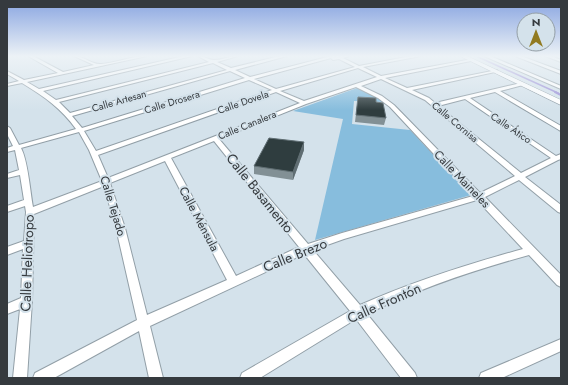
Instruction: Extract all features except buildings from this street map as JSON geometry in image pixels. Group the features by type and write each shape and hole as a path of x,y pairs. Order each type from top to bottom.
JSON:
{"main road":[{"path":"501,74 561,103"}],"street":[{"name":"Calle Tejado","path":"10,74 54,102 68,115 81,132 107,181 122,233 156,378"},
{"path":"7,85 63,74"},
{"path":"38,91 112,74"},
{"path":"54,102 165,74"},
{"name":"Calle Artesan","path":"68,115 216,74"},
{"path":"239,74 304,103"},
{"name":"Calle Drosera","path":"14,150 81,132 271,74"},
{"name":"Calle Dovela","path":"94,154 277,90 331,74"},
{"name":"Calle Cornisa","path":"375,74 421,95 561,210"},
{"name":"Calle Canalera","path":"7,209 29,207 107,181 304,103 382,77 398,74"},
{"path":"409,89 481,74"},
{"path":"528,74 561,88"},
{"path":"551,84 561,83"},
{"path":"434,105 521,84"},
{"name":"Calle Maineles","path":"356,86 392,106 561,282"},
{"path":"495,90 561,129"},
{"name":"Calle Ático","path":"466,97 559,158"},
{"name":"Calle Heliotropo","path":"7,129 14,150 24,171 29,207 26,301 20,378"},
{"name":"Calle Basamento","path":"215,138 358,312 410,378"},
{"name":"Calle Ménsula","path":"167,157 232,281"},
{"name":"Calle Brezo","path":"40,378 143,323 232,281 305,249 342,236 478,197 559,158"},
{"path":"7,176 24,171"},
{"path":"7,251 29,243"},
{"name":"Calle Frontón","path":"247,378 358,312 386,299 479,265 530,251"},
{"path":"7,310 26,301"},
{"path":"486,378 561,345"}],"shaded area":[{"path":"357,88 385,102 354,101 352,124 410,130 471,195 315,240 343,119 293,111"}],"waterway":[{"path":"516,74 558,93"},
{"path":"555,92 561,95"}]}
